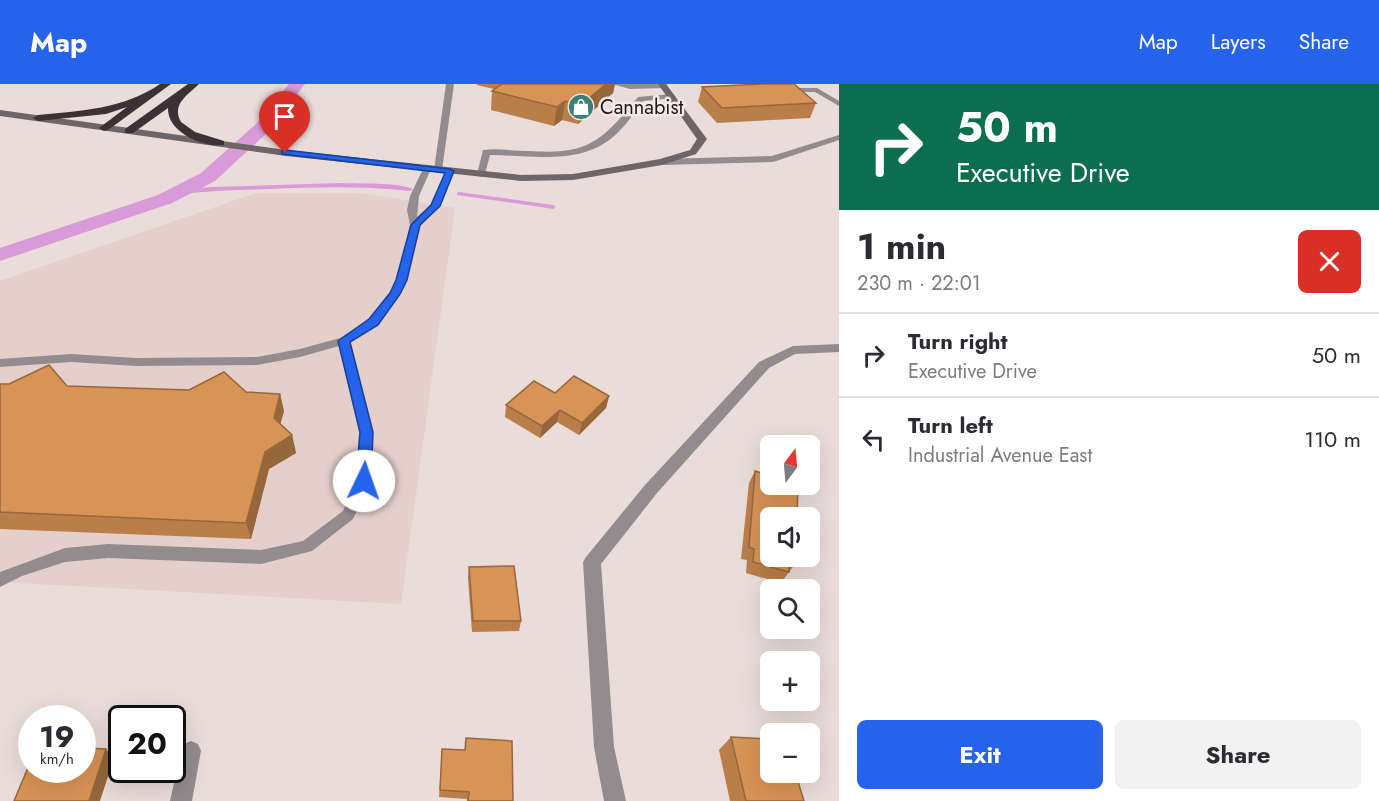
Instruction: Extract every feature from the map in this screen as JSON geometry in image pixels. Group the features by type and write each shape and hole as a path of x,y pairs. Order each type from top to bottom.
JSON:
{"highway":[{"path":"104,128 166,84"},
{"path":"129,131 194,84"},
{"path":"38,118 106,111 146,97"},
{"path":"178,97 171,109 174,121 200,138 220,143"}],"street":[{"path":"0,113 285,153 427,169 555,179 662,162 693,152 702,139 663,85"},
{"path":"615,801 604,747 592,562 643,498 764,365 793,350 839,348"},
{"path":"181,801 191,751"}],"lane":[{"path":"438,170 450,84"},
{"path":"616,84 663,85"},
{"path":"629,85 641,99"},
{"path":"770,90 817,90 839,104"},
{"path":"481,174 486,152 562,154 587,150 606,140 641,99 671,96"},
{"path":"662,162 773,159 839,137"},
{"path":"416,225 412,216 412,202 427,169"},
{"path":"0,363 71,358 136,362 246,362 300,353 344,341 374,322 395,294 416,225 435,206 450,171"},
{"path":"0,580 17,571 65,555 108,551 261,557 307,546 348,514 364,481 366,432 344,341"}],"shaded area":[{"path":"256,193 361,193 455,208 401,604 0,582 0,281"}],"building":[{"path":"502,84 606,84 581,105 565,101 557,107 492,91"},
{"path":"794,84 816,103 722,108 702,87"},
{"path":"49,365 67,386 189,390 224,372 246,392 280,394 274,418 292,435 265,452 246,523 0,512 0,384 9,384"},
{"path":"574,376 609,396 582,423 560,410 542,426 506,405 534,381 555,393"},
{"path":"755,471 760,473 760,495 798,495 797,507 760,507 760,564 753,562 754,549 749,547"},
{"path":"514,566 521,621 473,621 469,567"},
{"path":"771,567 789,567 789,572"},
{"path":"731,737 760,738 760,783 798,783 804,801 746,801"},
{"path":"466,738 512,741 513,801 468,801 469,792 440,790 442,749 465,750"},
{"path":"96,749 106,749 96,780"},
{"path":"22,783 95,783 89,801 14,801"}],"waterway":[{"path":"0,255 165,199 208,177 262,128 297,84"},
{"path":"177,193 212,189 323,185 410,189"},
{"path":"459,194 553,207"}],"place":[{"name":"Cannabist","path":"581,107"}],"route":[{"path":"285,153 450,171 435,206 416,225 395,294 374,322 344,341 366,432 364,481"}]}
